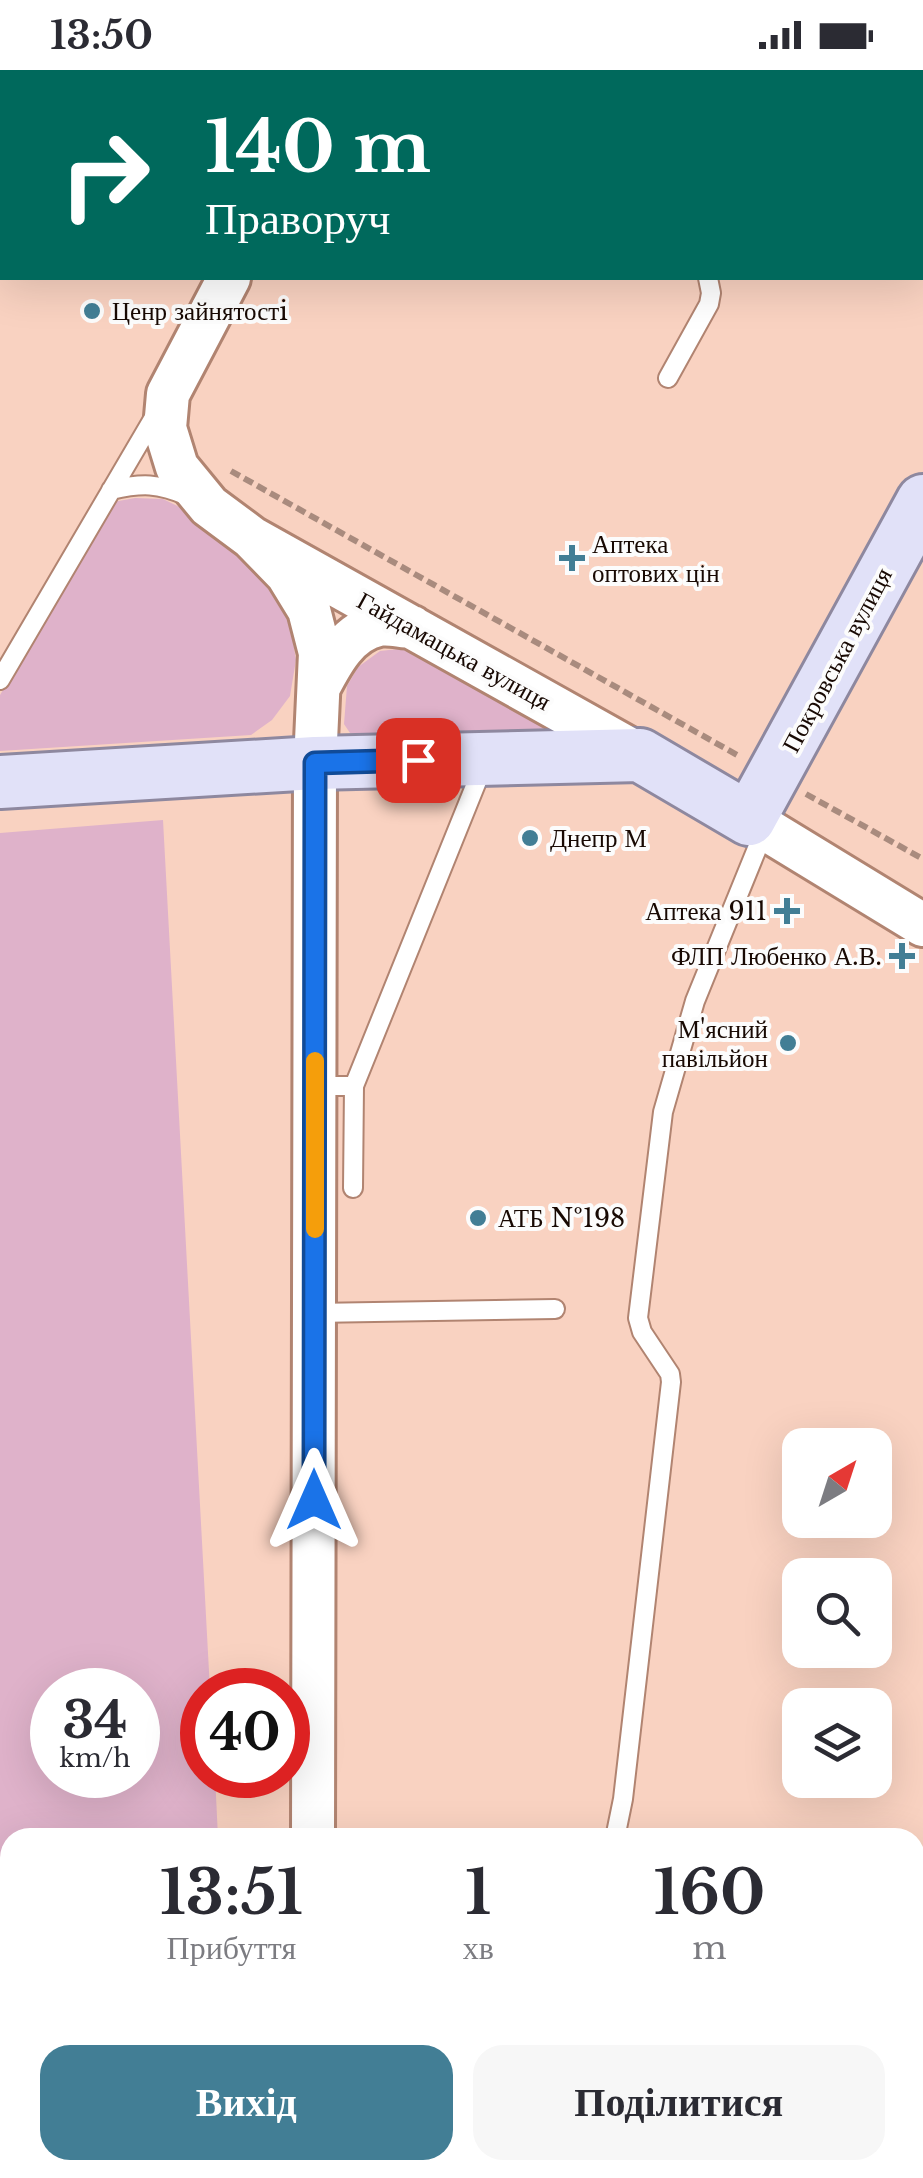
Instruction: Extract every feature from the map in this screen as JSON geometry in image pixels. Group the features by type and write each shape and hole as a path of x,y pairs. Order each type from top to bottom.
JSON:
{"main road":[{"name":"Покровська вулиця","path":"757,823 775,774 923,501"},
{"path":"0,782 315,763 640,755"},
{"name":"Гайдамацька вулиця","path":"640,755 757,823"}],"street":[{"name":"Гайдамацька вулиця","path":"228,280 169,392 165,428 177,467 209,506 252,538 640,755"},
{"path":"252,538 287,574 309,610 320,653 315,763 335,1086 314,1313 313,1828"},
{"path":"319,687 336,656 354,636 379,625 412,627"},
{"name":"Гайдамацька вулиця","path":"757,823 923,925"}],"lane":[{"path":"668,378 709,304 708,280"},
{"path":"0,680 169,392"},
{"path":"111,490 135,484 165,486 209,506"},
{"path":"352,1188 335,1086 486,758"},
{"path":"617,1828 671,1382 638,1318 663,1112 757,823"},
{"path":"314,1313 356,1308 555,1309"}],"path":[{"path":"224,466 923,859"}],"shaded area":[{"path":"163,499 202,518 271,586 289,616 296,660 290,696 272,720 251,735 0,751 0,695 113,502"},
{"path":"407,648 570,737 350,733 344,724 347,686 358,667 380,651"},
{"path":"163,820 209,1668 180,1668 180,1798 216,1798 218,1828 0,1828 0,833"}],"slow traffic":[{"path":"315,1061 315,1229"}],"place":[{"name":"Ценр зайнятостi","path":"92,311"},
{"name":"Аптека оптових цін","path":"572,558"},
{"name":"Днепр М","path":"530,838"},
{"name":"Аптека 911","path":"787,911"},
{"name":"ФЛП Любенко А.В.","path":"902,956"},
{"name":"М'ясний павільйон","path":"788,1043"},
{"name":"АТБ №198","path":"478,1218"}],"route":[{"path":"314,1500 315,763 418,760"}]}
